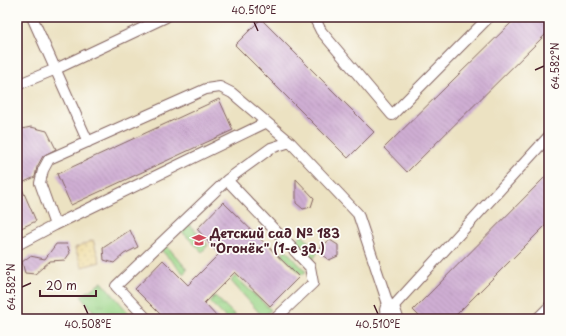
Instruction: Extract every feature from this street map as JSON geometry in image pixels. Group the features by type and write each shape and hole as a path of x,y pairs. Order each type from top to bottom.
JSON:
{"lane":[{"path":"32,17 88,142"},
{"path":"17,85 56,69 166,17"},
{"path":"314,17 321,31 392,115 489,17"},
{"path":"55,225 40,183 43,170 49,159 206,89 220,87 232,93 265,123 290,142 358,214 392,315"},
{"path":"17,244 265,123"},
{"path":"392,315 549,136"},
{"path":"147,319 116,286 227,180 271,148 290,142"},
{"path":"227,180 310,268 313,283 275,319"},
{"path":"537,319 549,307"}],"green space":[{"path":"189,224 208,245 202,252 181,231"},
{"path":"302,235 318,252 312,261 293,242"},
{"path":"166,245 187,269 184,274 161,250"},
{"path":"286,250 306,272 302,275 281,254"},
{"path":"235,276 271,310 263,317 231,281"},
{"path":"102,282 134,319 100,319 81,296"},
{"path":"215,296 239,319 227,319 210,302"}],"sand":[{"path":"93,240 100,262 82,267 75,248"}],"building":[{"path":"517,17 549,17 549,31 407,172 384,148"},
{"path":"261,19 374,132 348,158 235,45"},
{"path":"219,99 233,130 71,205 57,174"},
{"path":"31,127 47,131 56,149 43,156 37,167 35,177 20,184 36,221 17,230 17,130"},
{"path":"549,173 549,222 452,319 422,319 413,310"},
{"path":"296,179 314,198 311,207 303,209 296,203"},
{"path":"223,202 299,277 270,306 235,272 204,303 219,319 165,319 135,289 163,260 188,285 219,254 197,229"},
{"path":"130,230 138,247 124,254 114,263 104,260 103,248"},
{"path":"330,240 338,245 338,256 329,260 322,255 321,246"},
{"path":"56,244 67,244 70,253 65,260 50,261 35,274 25,273 22,262 30,256 45,259"}],"place":[{"name":"Детский сад № 183 \"Огонёк\" (1-е зд.)","path":"199,240"}]}
